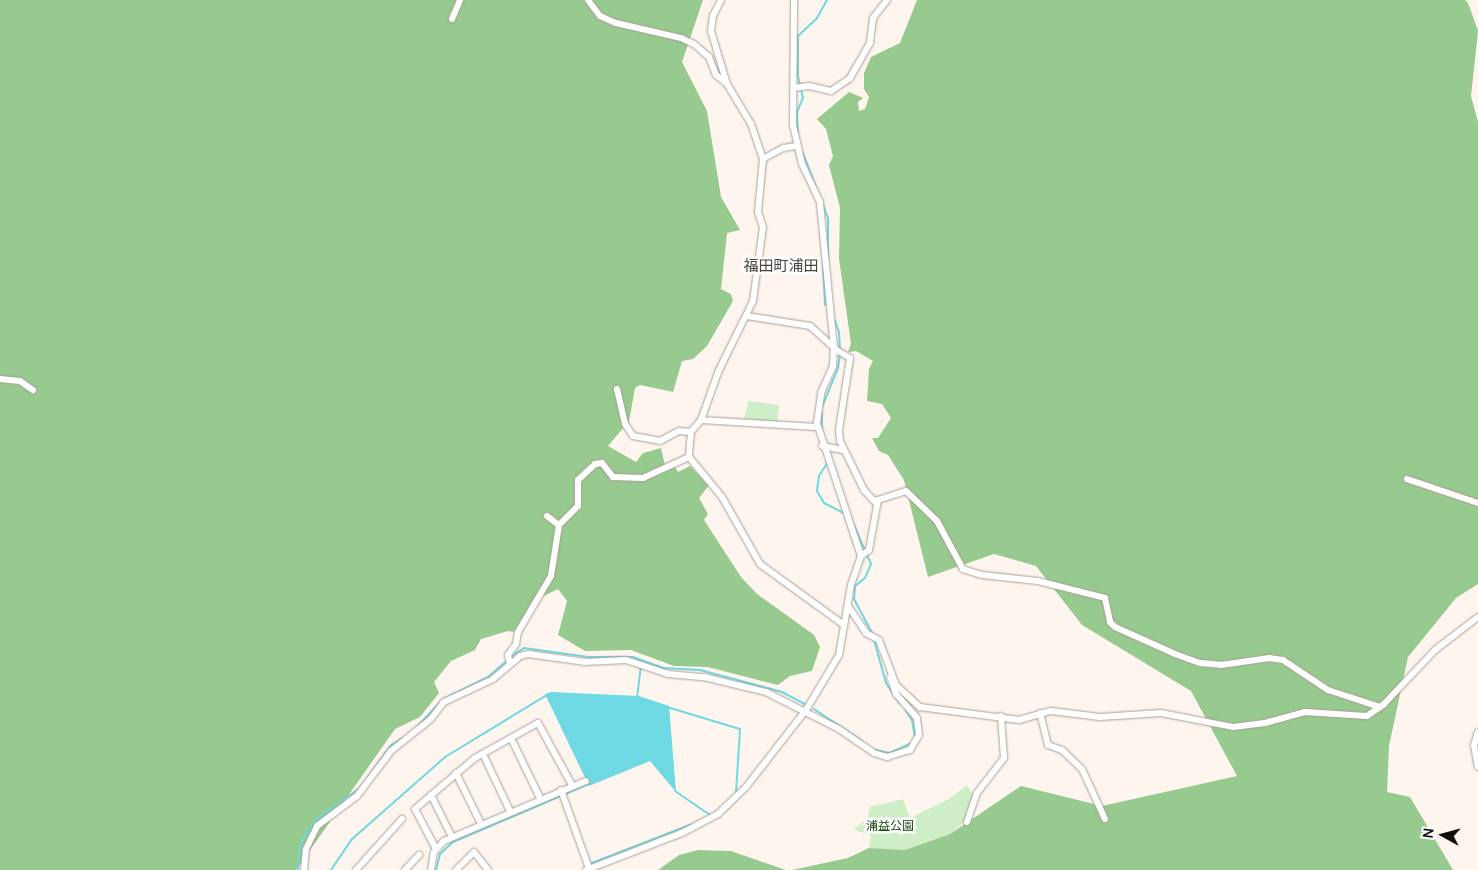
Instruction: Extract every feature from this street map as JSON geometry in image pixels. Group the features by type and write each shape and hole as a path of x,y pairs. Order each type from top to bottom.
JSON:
{"street":[{"path":"452,19 460,0"},
{"path":"588,0 600,16 616,23 681,38 694,44 709,57 716,74 727,84"},
{"path":"721,0 710,26 727,84 751,124 763,159 758,212 762,227 753,301 719,370 701,420 691,432 689,457 722,498 760,564 844,625"},
{"path":"794,0 799,87 793,125 796,146 820,202 826,265 838,351 818,405 817,427 826,446 828,462 845,514 865,553"},
{"path":"799,87 831,91 850,78 870,44 873,18 887,0"},
{"path":"763,159 783,148 796,146"},
{"path":"747,316 810,326 851,362 839,430 842,450 864,490 877,504"},
{"path":"0,379 20,380 33,390"},
{"path":"617,389 625,424 633,436 660,441 679,431 691,432"},
{"path":"701,420 817,427"},
{"path":"826,446 842,450"},
{"path":"510,664 508,655 516,644 518,632 551,576 559,525 578,506 578,480 595,464 602,463 613,477 643,478 689,457"},
{"path":"1407,480 1478,503"},
{"path":"562,794 588,869 682,833 718,814 746,786 806,710 839,655 851,585 865,553 878,500 906,491 937,521 963,569 982,575 1038,581 1105,598 1110,622 1115,627 1175,654 1200,663 1221,665 1269,658 1283,660 1328,690 1380,707"},
{"path":"547,516 559,525"},
{"path":"306,870 306,849 317,826 357,796 391,751 430,719 444,702 493,679 520,656 528,654 585,662 626,660 668,674 704,676 766,692 806,710 874,754 892,756 910,750 919,735 917,718 896,694 873,637 848,606"},
{"path":"890,677 903,693 920,707 1024,720 1040,713 1051,711 1100,716 1161,713 1233,727 1264,723 1305,712 1367,716 1380,707 1434,650 1478,617"},
{"path":"1040,713 1048,744 1062,750 1082,768 1105,819"},
{"path":"967,822 978,793 1004,758 1002,716"},
{"path":"436,849 415,809 483,754 538,723 572,785"},
{"path":"1478,732 1474,745 1478,767"},
{"path":"511,738 540,798"},
{"path":"483,754 510,811"},
{"path":"456,774 481,824"},
{"path":"431,870 436,849 452,837 540,798 562,794 572,785 586,781"},
{"path":"431,795 452,837"},
{"path":"356,870 402,819"},
{"path":"456,870 474,852 488,870"},
{"path":"405,870 419,855"}],"green space":[{"path":"0,0 703,0 682,62 707,111 721,197 740,230 727,233 721,289 731,294 733,301 707,346 693,359 682,361 673,392 640,385 635,388 629,421 608,446 636,462 643,453 661,448 666,470 675,467 678,472 690,466 709,485 699,498 708,514 704,520 741,577 757,594 814,635 820,647 812,671 790,676 778,685 708,667 674,666 631,650 585,651 558,635 567,601 558,589 533,601 515,632 508,631 481,639 475,650 451,661 434,682 439,693 420,717 395,729 296,870 0,870"},
{"path":"917,0 1465,0 1468,3 1478,31 1471,96 1478,122 1478,584 1456,598 1408,657 1389,746 1387,792 1410,797 1453,870 792,870 848,858 869,848 905,850 950,834 1021,786 1102,806 1237,776 1191,691 1082,625 1036,566 994,554 928,577 904,480 888,455 879,451 872,438 878,438 891,418 882,404 867,401 869,369 873,361 856,351 848,352 851,344 839,259 840,208 829,165 833,156 826,129 817,119 849,92 863,98 858,102 859,111 865,109 869,97 864,89 864,73 871,57 900,43"},
{"path":"748,401 779,405 777,423 744,420"},
{"name":"浦益公園","path":"967,785 974,797 964,822 950,834 905,850 869,848 871,835 854,830 868,816 870,807 903,799 910,818 949,799"},
{"path":"698,850 731,851 786,870 658,870 679,855"}],"water":[{"path":"551,692 639,696 669,706 676,792 650,761 589,786 545,694"}],"waterway":[{"path":"798,134 797,112 803,98 798,76 798,36 817,18 827,0"},
{"path":"803,153 828,218 828,264"},
{"path":"823,266 825,305"},
{"path":"835,321 839,332 840,350"},
{"path":"822,407 838,368 840,355"},
{"path":"822,411 822,429"},
{"path":"828,462 819,476 817,491 824,503 846,514"},
{"path":"853,523 871,564 865,578 855,586 854,599 872,633"},
{"path":"874,640 886,683 900,704"},
{"path":"513,655 524,648 588,657 633,657 664,668 700,670 782,692 806,705"},
{"path":"444,699 488,677 505,662"},
{"path":"637,698 641,666"},
{"path":"331,870 351,840 445,757 547,695"},
{"path":"416,728 440,702"},
{"path":"667,707 740,729 736,793"},
{"path":"814,709 862,741"},
{"path":"905,709 912,720 915,737"},
{"path":"298,870 301,843 314,821 360,788 391,745 402,738"},
{"path":"876,750 890,753 911,743"},
{"path":"436,870 440,854 453,842 589,784"},
{"path":"675,791 710,815"},
{"path":"592,863 692,824"}],"district":[{"name":"福田町浦田","path":"781,266"}]}
